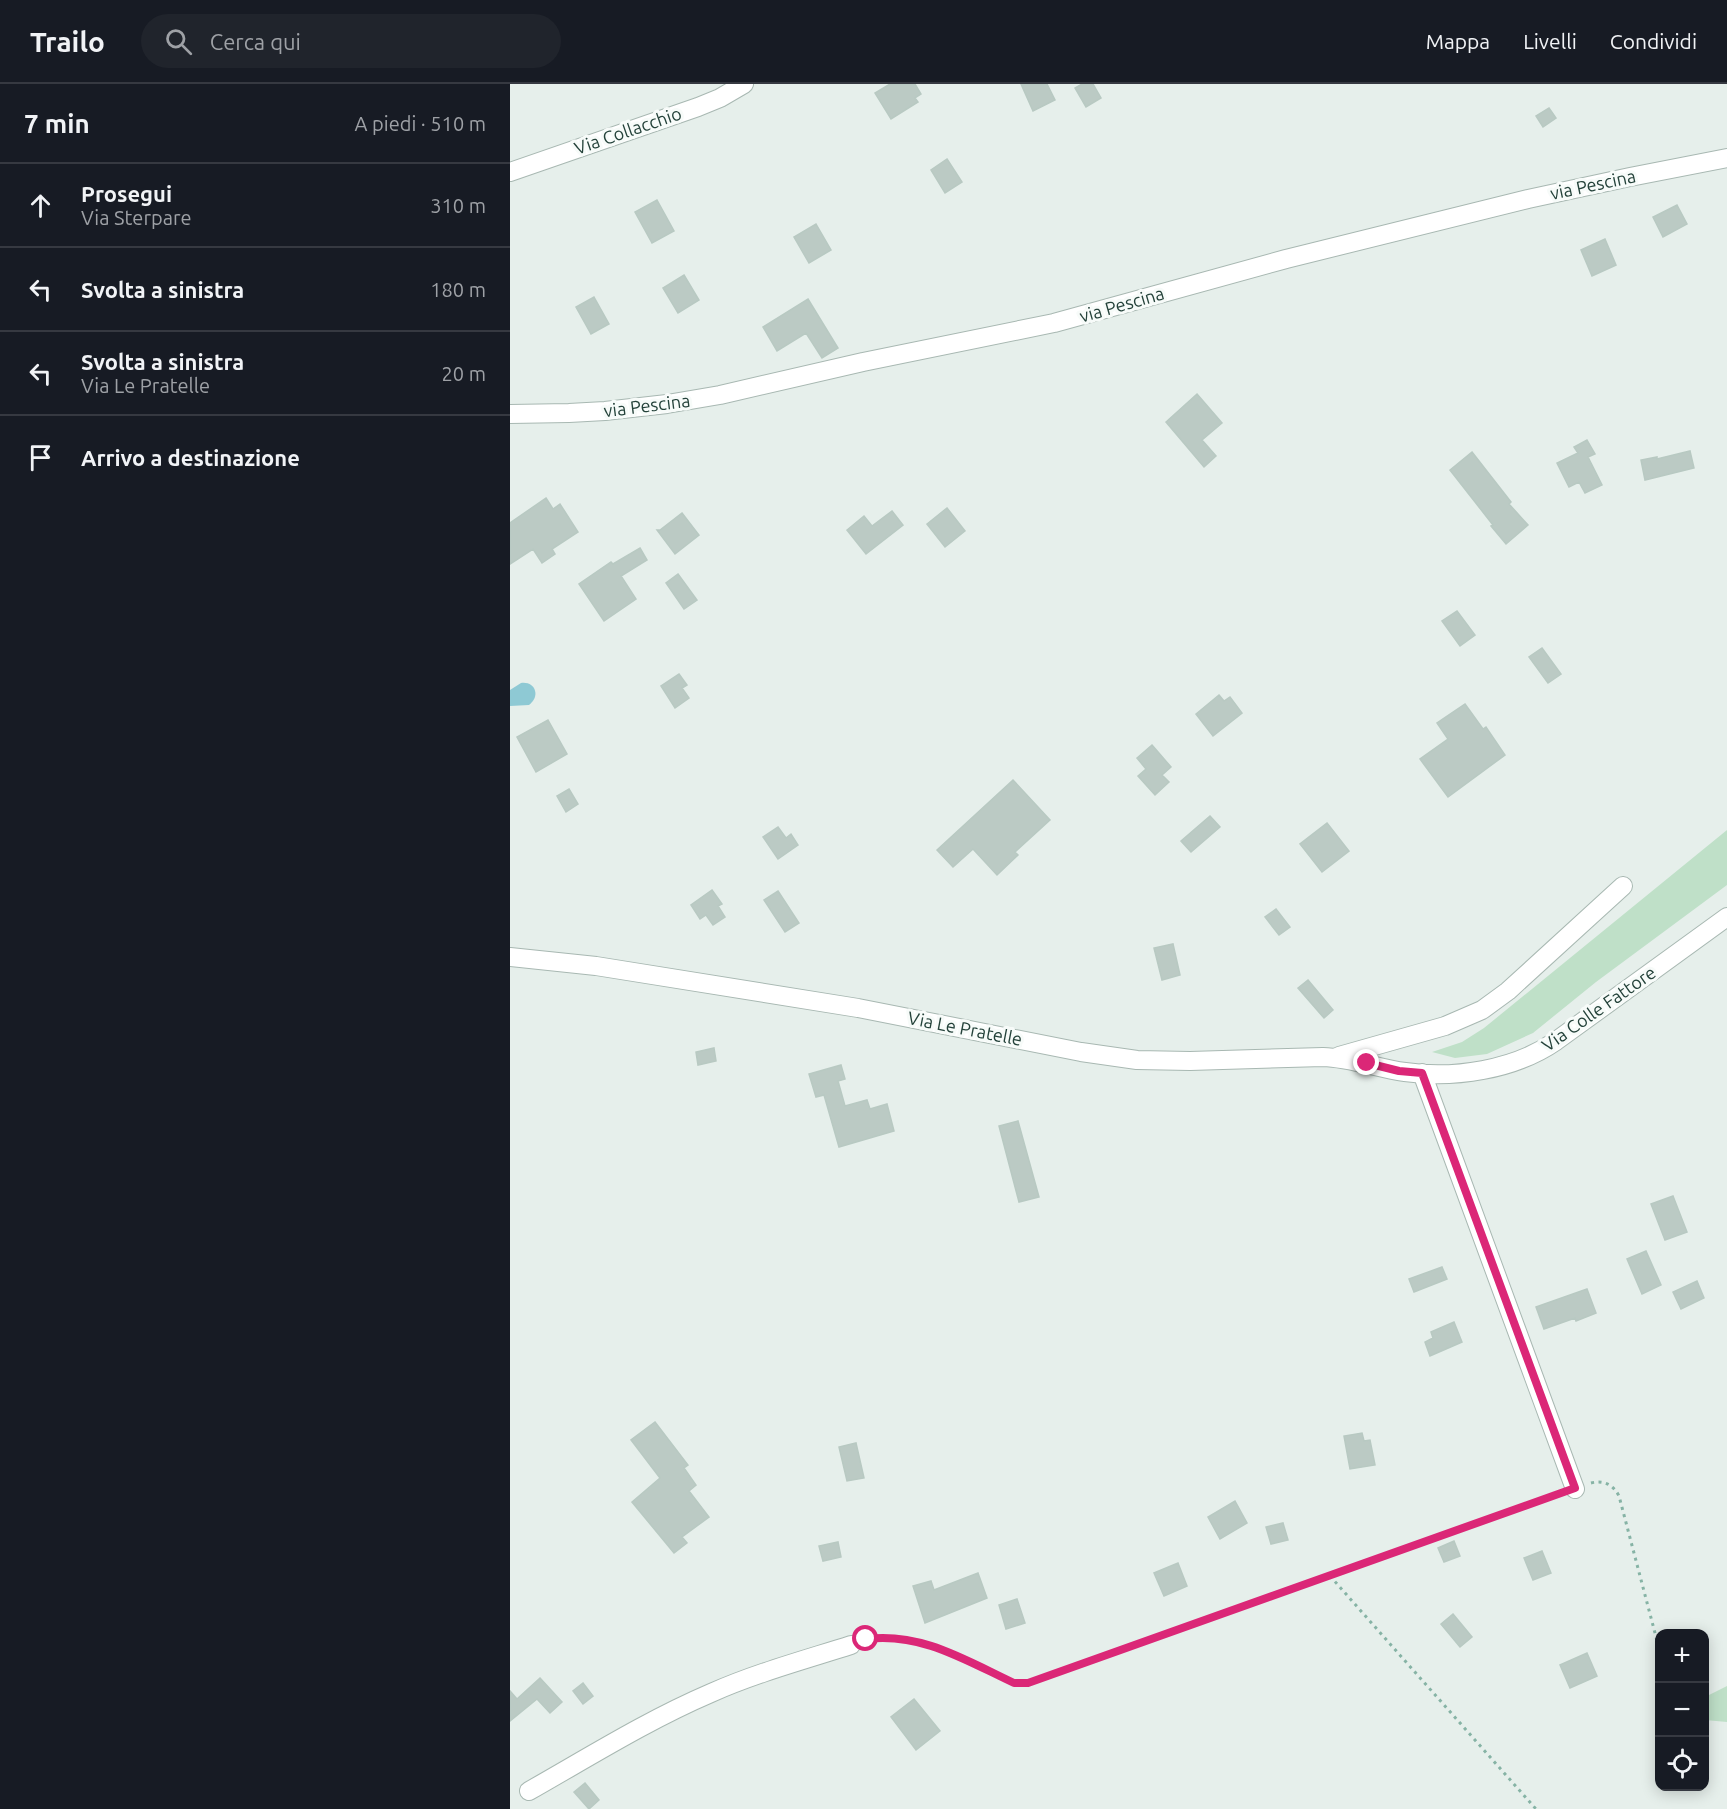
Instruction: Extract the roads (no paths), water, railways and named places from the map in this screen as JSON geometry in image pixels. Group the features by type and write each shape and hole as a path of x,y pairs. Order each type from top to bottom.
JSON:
{"street":[{"name":"Via Collacchio","path":"510,172 698,107 744,84"},
{"name":"via Pescina","path":"510,414 569,414 635,408 720,395 863,362 1029,329 1106,310 1286,259 1516,202 1621,178 1727,158"},
{"path":"1334,1058 1445,1026 1482,1010 1508,991 1623,886"},
{"name":"Via Colle Fattore","path":"1422,1073 1477,1070 1507,1064 1537,1053 1727,917"},
{"name":"Via Le Pratelle","path":"510,957 596,966 858,1008 1081,1052 1137,1060 1334,1058 1399,1071 1422,1073"},
{"path":"1422,1073 1575,1488"},
{"path":"529,1791 642,1726 703,1696 729,1685 850,1645"}],"water":[{"path":"521,683 530,684 533,687 535,697 529,705 510,706 510,690"}]}
